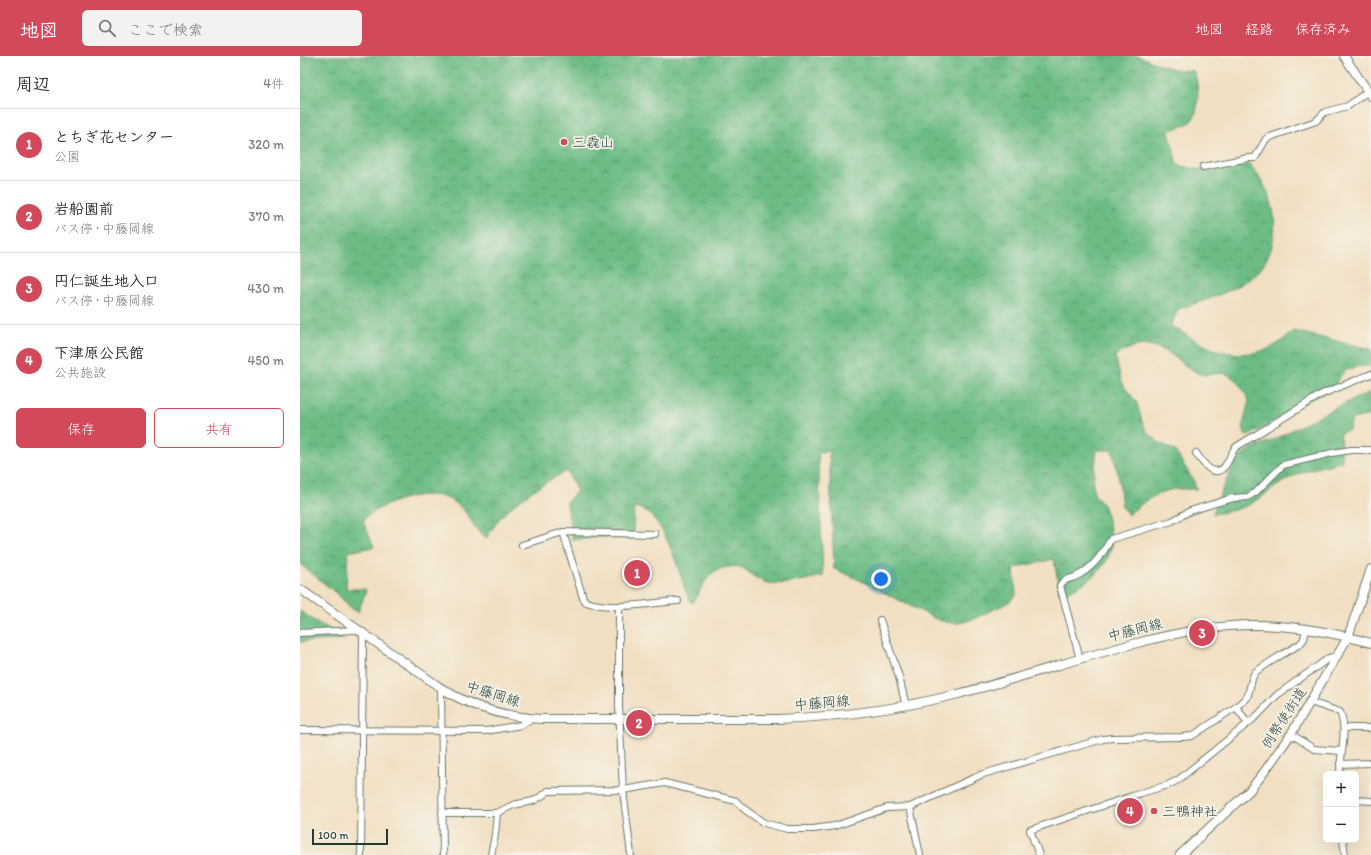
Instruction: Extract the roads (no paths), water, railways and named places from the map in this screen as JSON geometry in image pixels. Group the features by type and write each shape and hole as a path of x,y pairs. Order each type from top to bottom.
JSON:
{"main road":[{"path":"1344,56 1370,94"},
{"name":"例幣使街道","path":"1180,855 1249,791 1291,734 1348,637 1371,571"},
{"name":"中藤岡線","path":"300,589 441,688 478,706 500,713 533,718 620,720 788,719 847,714 906,706 964,692 1080,658 1159,637 1201,629 1253,625 1306,628 1371,643"}],"street":[{"path":"1203,167 1255,158 1266,139 1316,121 1325,112 1348,106 1370,94"},
{"path":"1196,453 1202,463 1208,468 1214,470 1223,469 1236,447 1322,394 1371,374"},
{"path":"1080,658 1060,586 1062,582 1074,577 1097,561 1111,539 1172,521 1190,511 1216,503 1233,498 1248,497 1257,491 1284,465 1332,453 1351,450 1371,450"},
{"path":"522,545 563,532 655,534"},
{"path":"563,532 583,598 586,602 596,605 619,606 678,601"},
{"path":"619,606 622,790 631,855"},
{"path":"880,620 899,677 906,706"},
{"path":"442,813 497,813 514,806 533,801 548,791 622,790 664,783 736,800 744,809 764,823 787,829 813,829 835,826 887,808 910,807 983,774 1103,739 1192,736 1236,707 1248,695 1255,672 1300,644 1304,639 1306,628"},
{"path":"300,633 360,630 362,730 360,855"},
{"path":"1039,855 1030,830 1168,785 1178,780 1262,712 1269,702 1277,695 1328,658 1337,656"},
{"path":"441,688 443,855"},
{"path":"1310,702 1340,712 1344,728 1340,771"},
{"path":"1236,707 1248,723"},
{"path":"300,730 486,731 521,725 533,718"},
{"path":"1344,728 1371,728"},
{"path":"1291,734 1314,749 1342,751"},
{"path":"1340,764 1371,763"},
{"path":"1359,800 1371,801"},
{"path":"910,807 920,855"},
{"path":"491,855 497,813"},
{"path":"1343,843 1345,855"}],"place":[{"name":"三毳山","path":"564,142"},
{"name":"とちぎ花センター","path":"637,573"},
{"name":"円仁誕生地入口","path":"1202,633"},
{"name":"岩船園前","path":"639,723"},
{"name":"下津原公民館","path":"1130,811"},
{"name":"三鴨神社","path":"1154,811"}]}
